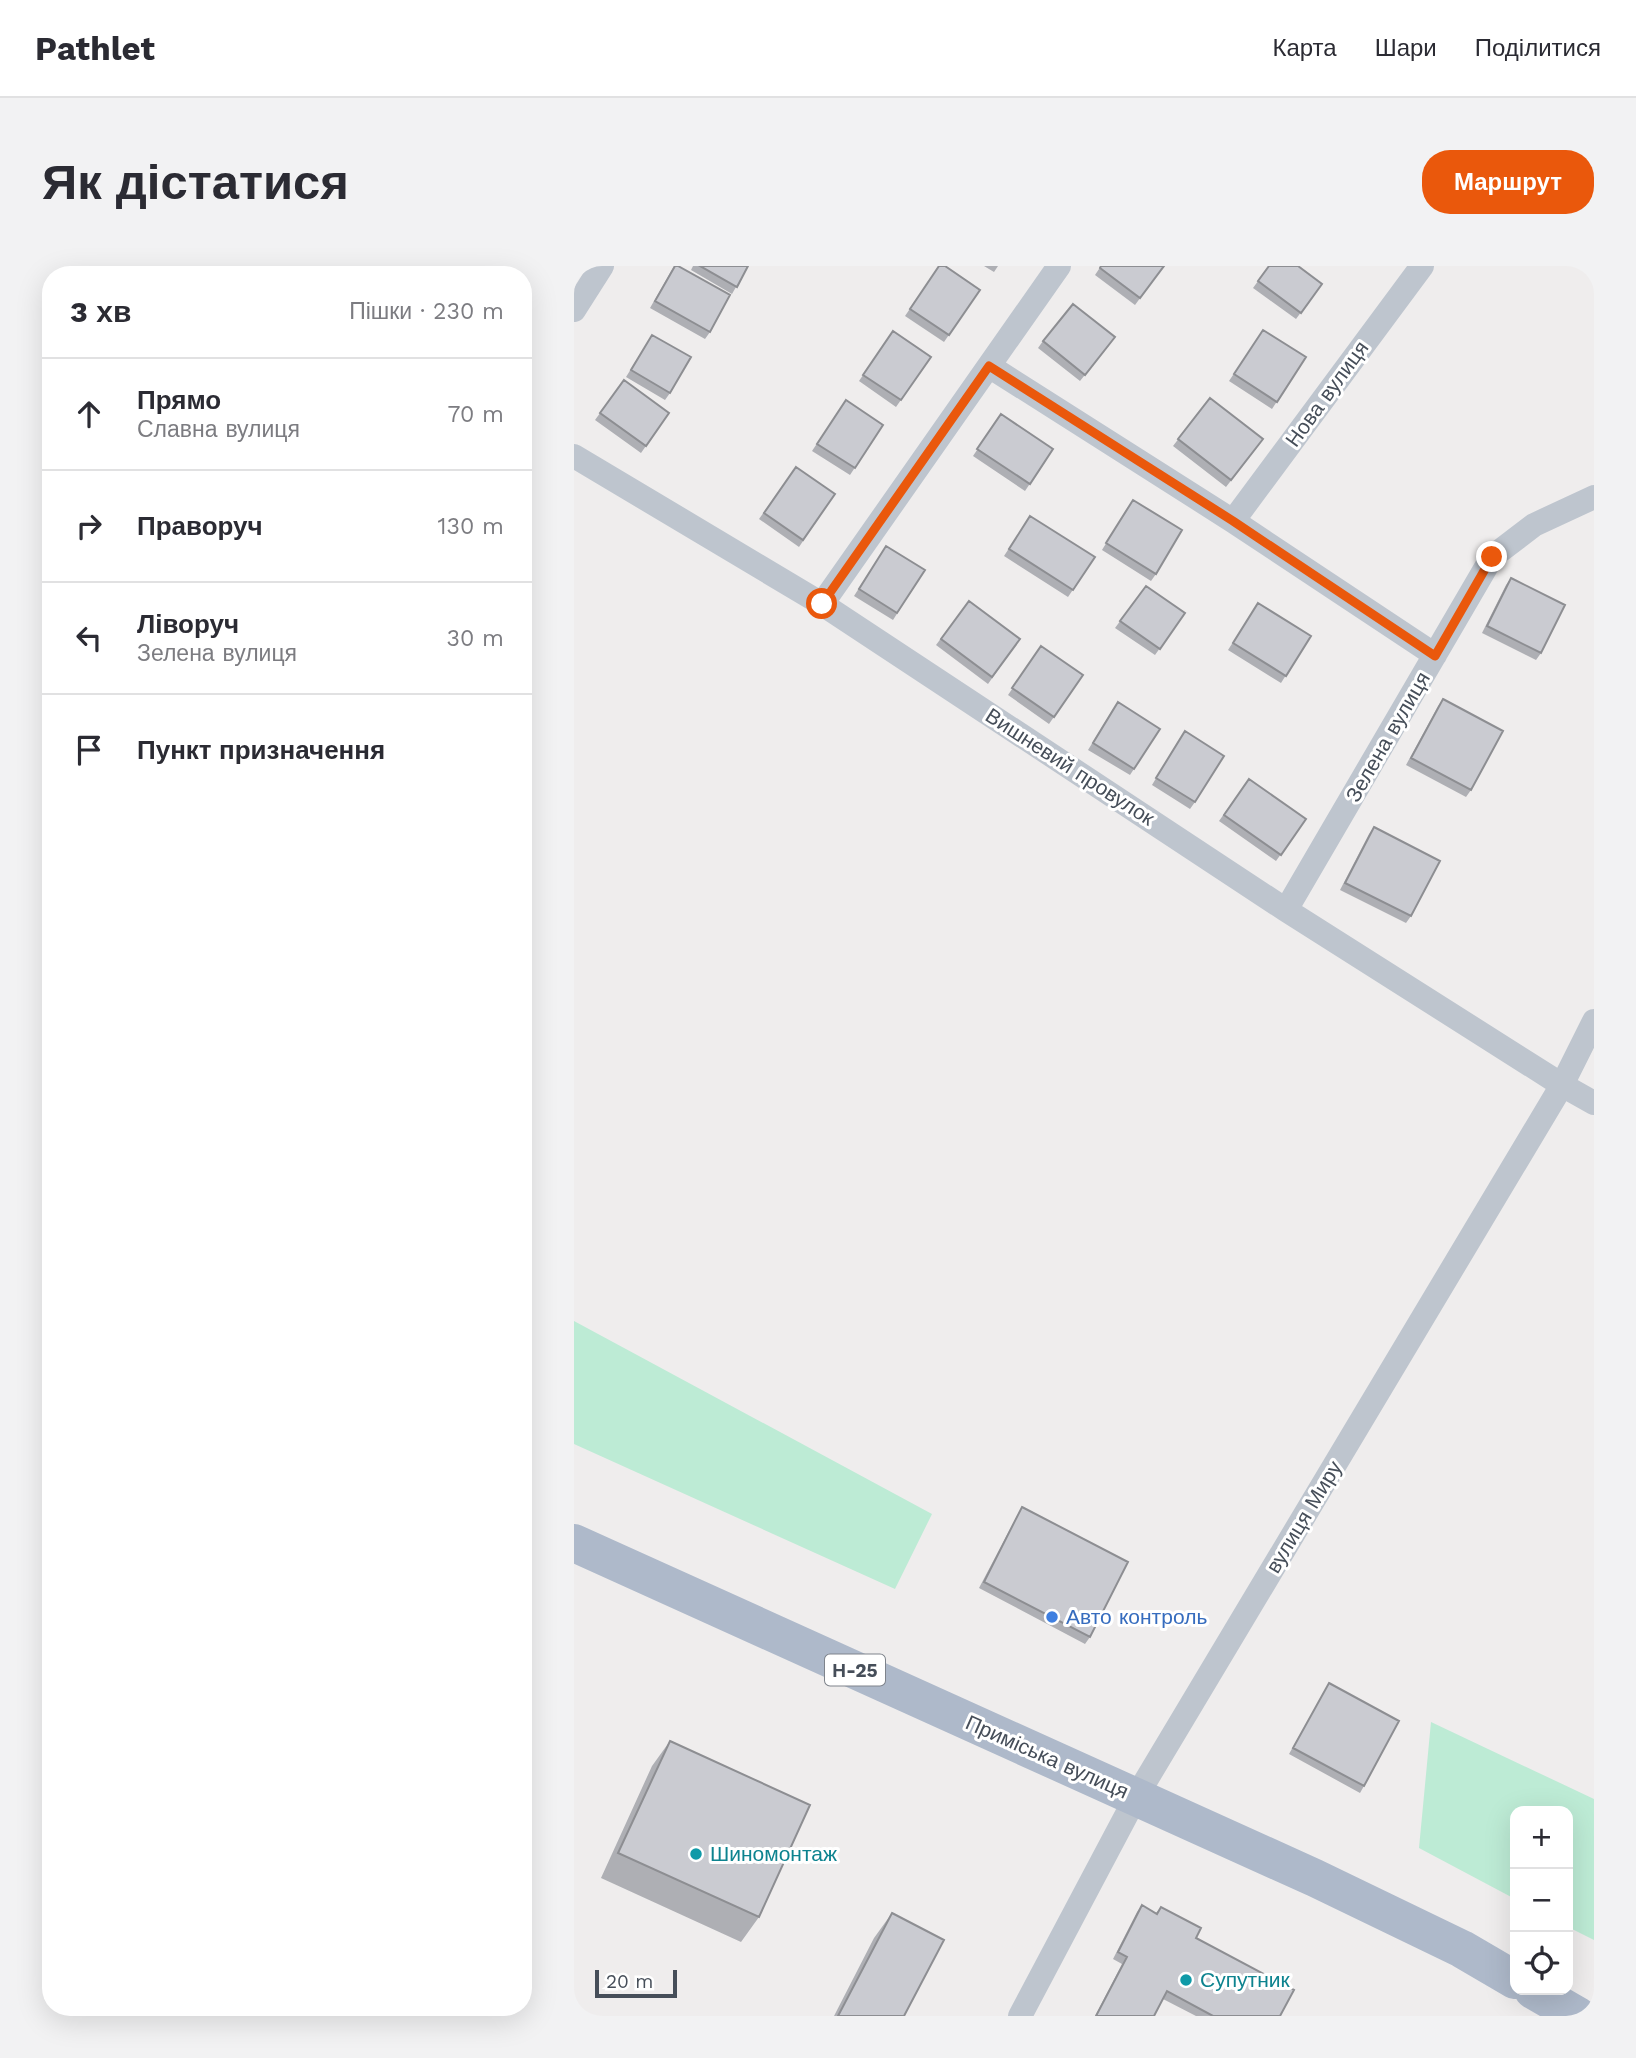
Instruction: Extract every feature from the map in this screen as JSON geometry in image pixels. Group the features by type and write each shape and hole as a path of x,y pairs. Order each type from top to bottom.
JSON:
{"main road":[{"name":"Приміська вулиця","path":"574,1543 1315,1878 1450,1943 1510,1977"},
{"path":"1542,1995 1578,2016"}],"street":[{"path":"574,310 602,266"},
{"path":"822,604 1059,266"},
{"name":"Нова вулиця","path":"1233,521 1422,266"},
{"path":"989,366 1233,521 1435,656"},
{"name":"Вишневий провулок","path":"574,456 822,604 1286,910 1594,1103"},
{"name":"Зелена вулиця","path":"1286,910 1492,557 1534,525 1594,497"},
{"name":"вулиця Миру","path":"1020,2016 1136,1797 1562,1085 1594,1021"}],"green space":[{"path":"574,1321 932,1514 895,1589 574,1444"},
{"path":"1431,1722 1594,1799 1594,1940 1573,1930 1573,1806 1510,1806 1510,1896 1419,1848"}],"building":[{"path":"675,266 730,295 710,332 655,301"},
{"path":"700,266 748,266 737,287"},
{"path":"939,266 945,266 980,290 949,335 910,309"},
{"path":"1164,266 1140,298 1100,268"},
{"path":"1269,266 1298,266 1322,284 1301,313 1258,281"},
{"path":"1073,304 1115,337 1085,375 1043,341"},
{"path":"1263,330 1306,357 1277,402 1234,374"},
{"path":"893,331 931,357 901,400 863,375"},
{"path":"652,335 691,357 670,393 631,370"},
{"path":"624,380 669,413 646,446 600,413"},
{"path":"1210,398 1263,439 1231,480 1178,439"},
{"path":"846,400 883,425 855,468 817,444"},
{"path":"1001,414 1053,449 1030,484 977,449"},
{"path":"796,467 835,494 803,540 764,513"},
{"path":"1133,500 1182,530 1156,574 1106,543"},
{"path":"1030,516 1095,557 1073,590 1009,549"},
{"path":"886,546 925,570 897,613 859,589"},
{"path":"1511,578 1565,605 1541,653 1487,626"},
{"path":"1146,586 1185,613 1160,649 1120,621"},
{"path":"969,601 1020,639 992,677 941,639"},
{"path":"1258,603 1311,636 1286,676 1233,643"},
{"path":"1041,646 1083,675 1054,717 1012,688"},
{"path":"1443,699 1503,731 1471,790 1411,758"},
{"path":"1118,702 1160,729 1134,769 1093,743"},
{"path":"1185,731 1224,756 1195,802 1156,778"},
{"path":"1249,779 1306,819 1281,855 1224,815"},
{"path":"1374,827 1440,861 1411,916 1345,883"},
{"path":"1022,1507 1128,1562 1090,1637 984,1582"},
{"path":"1329,1683 1399,1721 1364,1786 1293,1748"},
{"name":"Шиномонтаж","path":"670,1741 810,1805 759,1917 618,1853"},
{"name":"Супутник","path":"1142,1905 1157,1914 1161,1907 1201,1928 1196,1938 1294,1990 1280,2016 1213,2016 1167,1991 1154,2016 1096,2016 1127,1957 1118,1952"},
{"path":"892,1913 944,1940 904,2016 838,2016"}],"place":[{"name":"Авто контроль","path":"1052,1617"},
{"name":"Шиномонтаж","path":"696,1854"},
{"name":"Супутник","path":"1186,1980"}],"route":[{"path":"822,604 989,366 1233,521 1435,656 1492,557"}]}
